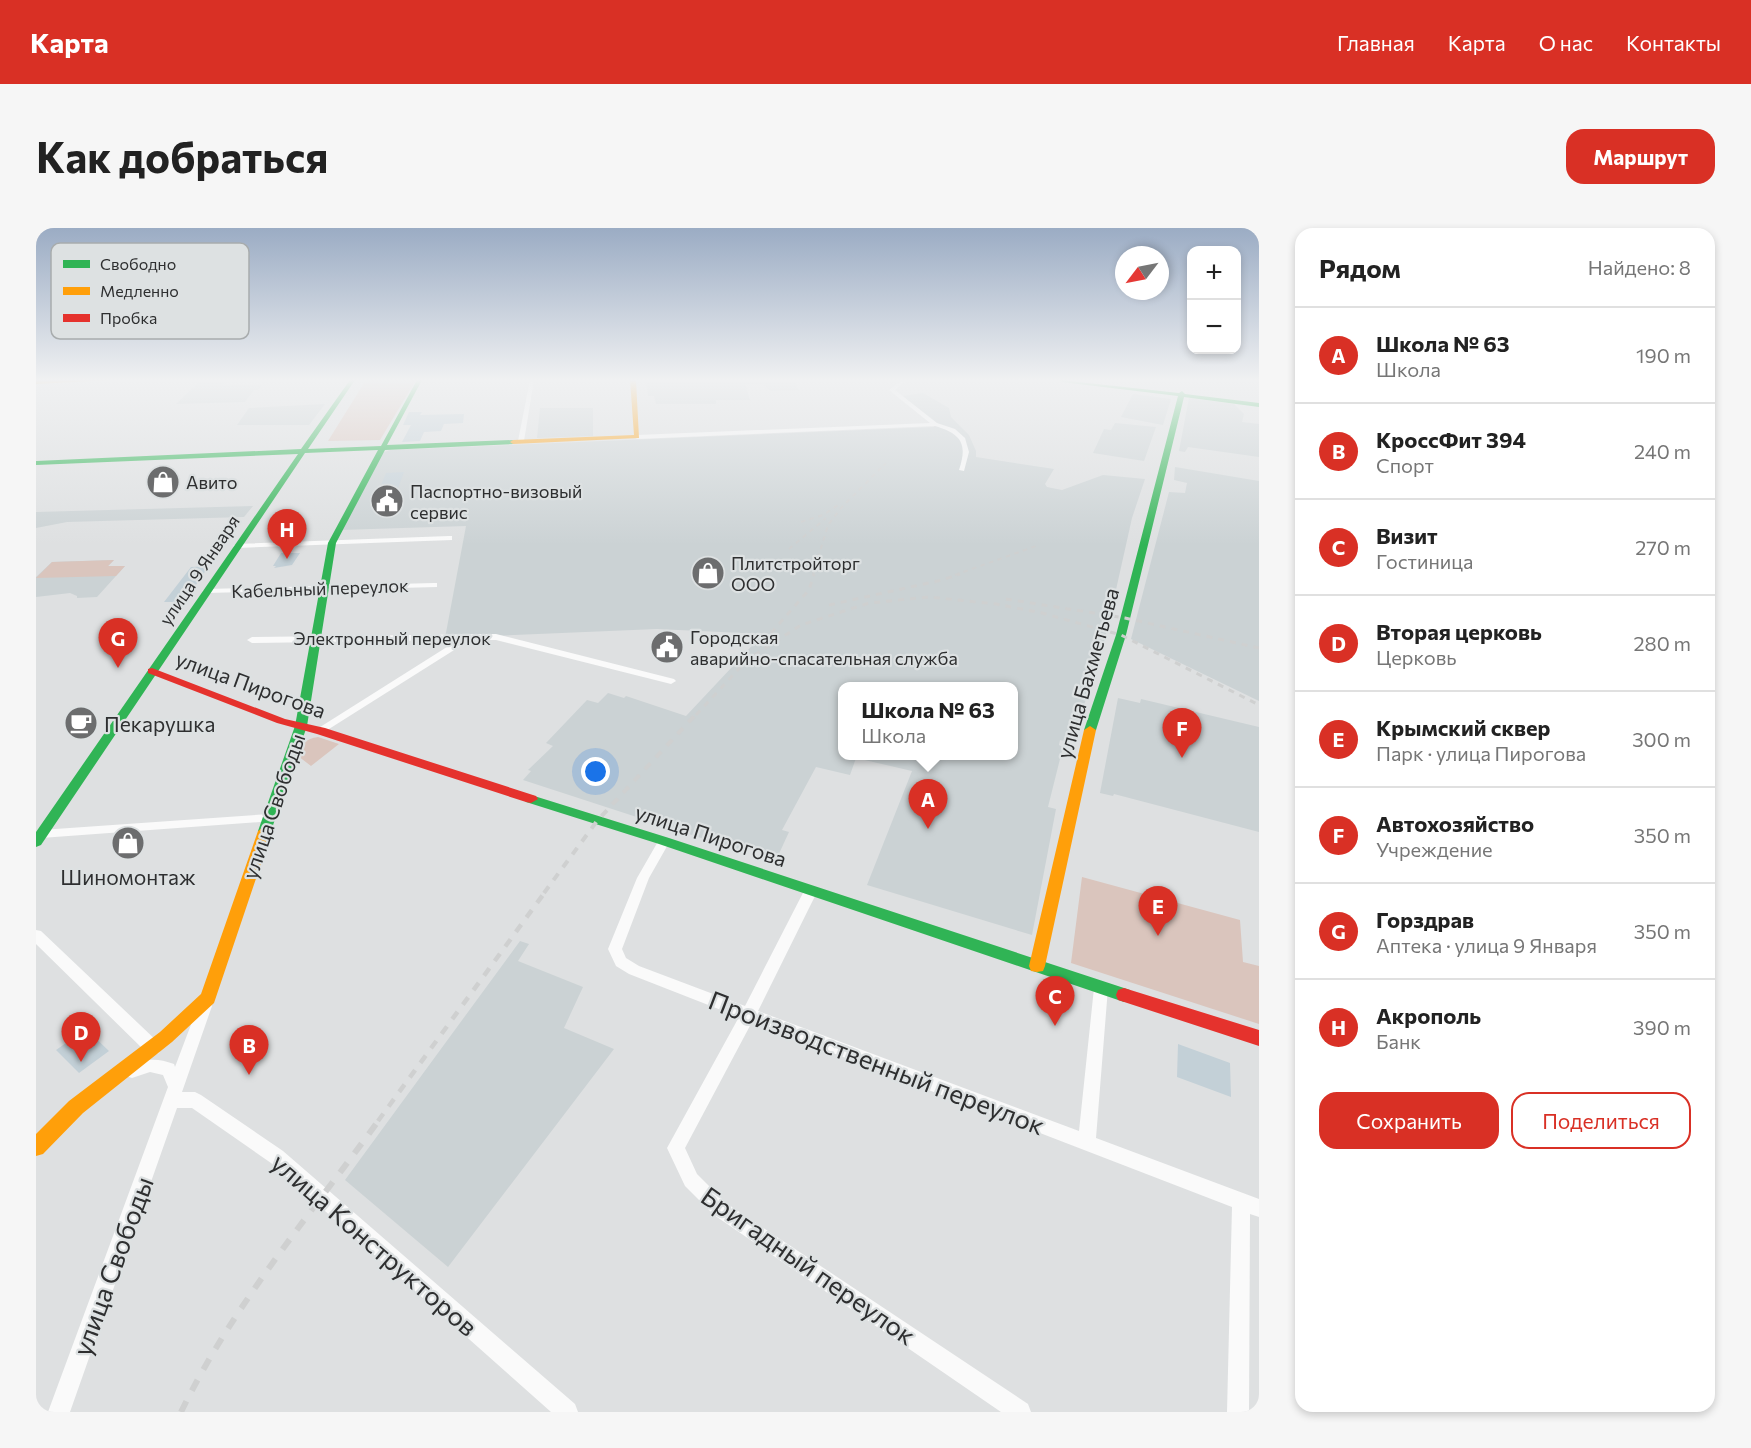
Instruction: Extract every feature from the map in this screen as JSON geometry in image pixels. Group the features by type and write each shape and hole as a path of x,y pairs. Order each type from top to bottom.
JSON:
{"street":[{"name":"улица 9 Января","path":"39,838 314,435"},
{"name":"улица Свободы","path":"60,1412 208,998 301,726 332,543 389,435"},
{"path":"522,441 523,435"},
{"path":"36,463 677,435"},
{"path":"961,435 967,456 962,470"},
{"name":"улица Бахметьева","path":"1037,966 1095,710 1121,635 1172,435"},
{"path":"237,546 449,538"},
{"name":"Кабельный переулок","path":"206,591 434,585"},
{"name":"Электронный переулок","path":"252,640 496,637 671,681"},
{"path":"321,731 467,639"},
{"name":"улица Пирогова","path":"152,671 281,722 321,731 597,821 664,840 1101,988 1259,1038"},
{"path":"39,838 269,818"},
{"name":"Производственный переулок","path":"664,840 643,878 615,949 621,962 634,970 1250,1204"},
{"name":"Бригадный переулок","path":"811,890 749,1013 676,1148 691,1180 720,1209 1015,1410"},
{"path":"36,935 153,1048"},
{"path":"1087,1141 1101,988"},
{"name":"улица Свободы","path":"36,1147 42,1135 104,1082 188,1020 208,998"},
{"name":"улица Свободы","path":"104,1082 150,1065 168,1069 173,1093"},
{"name":"улица Конструкторов","path":"173,1093 195,1100 277,1157 567,1412"},
{"path":"1238,1412 1250,1204"}],"shaded area":[{"path":"332,435 383,435 380,440 328,441"},
{"path":"537,435 593,435 593,436 537,438"},
{"path":"739,435 969,435 976,451 976,457 1054,469 1045,484 1047,487 1062,490 1103,475 1145,479 1132,518 1105,639 1072,743 1060,740 1059,745 1063,747 1048,807 1056,809 1032,935 867,885 912,771 865,760 1018,760 1018,682 838,682 838,760 855,760 850,775 816,767 782,830 789,832 777,858 743,847 741,851 523,780 531,771 528,770 553,746 546,743 587,700 598,703 608,693 624,698 626,696 686,716 763,634 657,629 445,638 466,526 340,530 382,453 390,450"},
{"path":"1101,435 1153,435 1144,461 1093,453"},
{"path":"1182,435 1259,435 1259,457 1188,447 1185,452 1179,451"},
{"path":"1175,467 1259,481 1259,701 1131,639 1169,492 1185,493 1187,483 1174,480"},
{"path":"253,506 244,517 67,522 36,528 36,512"},
{"path":"114,560 108,566 125,566 97,597 77,598 70,593 36,597 36,577 52,562"},
{"path":"114,560 108,566 125,566 116,576 36,578 52,562"},
{"path":"1118,698 1140,703 1141,699 1259,727 1259,832 1114,794 1113,796 1100,793"},
{"path":"318,737 339,744 311,766 298,756 305,742"},
{"path":"1082,877 1240,920 1243,962 1259,966 1259,1024 1071,963"},
{"path":"520,941 529,944 518,961 583,987 564,1028 614,1049 448,1267 345,1180"}],"building":[{"path":"406,435 423,435 420,441 402,442"},
{"path":"404,472 395,496 376,497 386,473"},
{"path":"281,553 300,553 292,565 274,568"},
{"path":"209,566 184,602 164,602 191,567"},
{"path":"86,1029 109,1051 79,1073 56,1050"},
{"path":"1178,1044 1230,1063 1231,1097 1177,1077"}],"railway":[{"path":"813,575 828,525 842,507 888,461"},
{"path":"801,522 823,515 838,505"},
{"path":"789,549 826,518"},
{"path":"955,575 1036,546"},
{"path":"763,642 809,590 814,574"},
{"path":"829,605 960,574"},
{"path":"696,715 747,660 801,625 869,603 929,597 996,604 1042,613 1121,635 1259,705"},
{"path":"1006,599 1125,618 1259,648"},
{"path":"544,893 597,821 697,713"},
{"path":"378,1121 545,892"},
{"path":"181,1412 224,1335 248,1298 379,1120"}],"traffic: fast":[{"path":"36,842 314,435"},
{"path":"265,831 301,726 332,543 390,435"},
{"path":"1090,730 1121,635 1171,435"},
{"path":"36,463 513,442"},
{"path":"531,799 664,841 1124,995"}],"traffic: slow":[{"path":"513,442 637,435"},
{"path":"1037,966 1090,730"},
{"path":"36,1147 76,1107 166,1037 208,998 265,831"}],"traffic: jam":[{"path":"152,671 281,721 321,731 531,799"},
{"path":"1124,995 1259,1038"}],"place":[{"name":"Авито","path":"163,482"},
{"name":"Паспортно-визовый сервис","path":"387,501"},
{"name":"Акрополь","path":"287,559"},
{"name":"Плитстройторг ООО","path":"708,573"},
{"name":"Городская аварийно-спасательная служба","path":"667,647"},
{"name":"Горздрав","path":"118,668"},
{"name":"Пекарушка","path":"81,723"},
{"name":"Автохозяйство","path":"1182,758"},
{"name":"Школа № 63","path":"928,829"},
{"name":"Шиномонтаж","path":"128,843"},
{"name":"Крымский сквер","path":"1158,936"},
{"name":"Визит","path":"1055,1026"},
{"name":"Вторая церковь","path":"81,1062"},
{"name":"КроссФит 394","path":"249,1075"}]}
